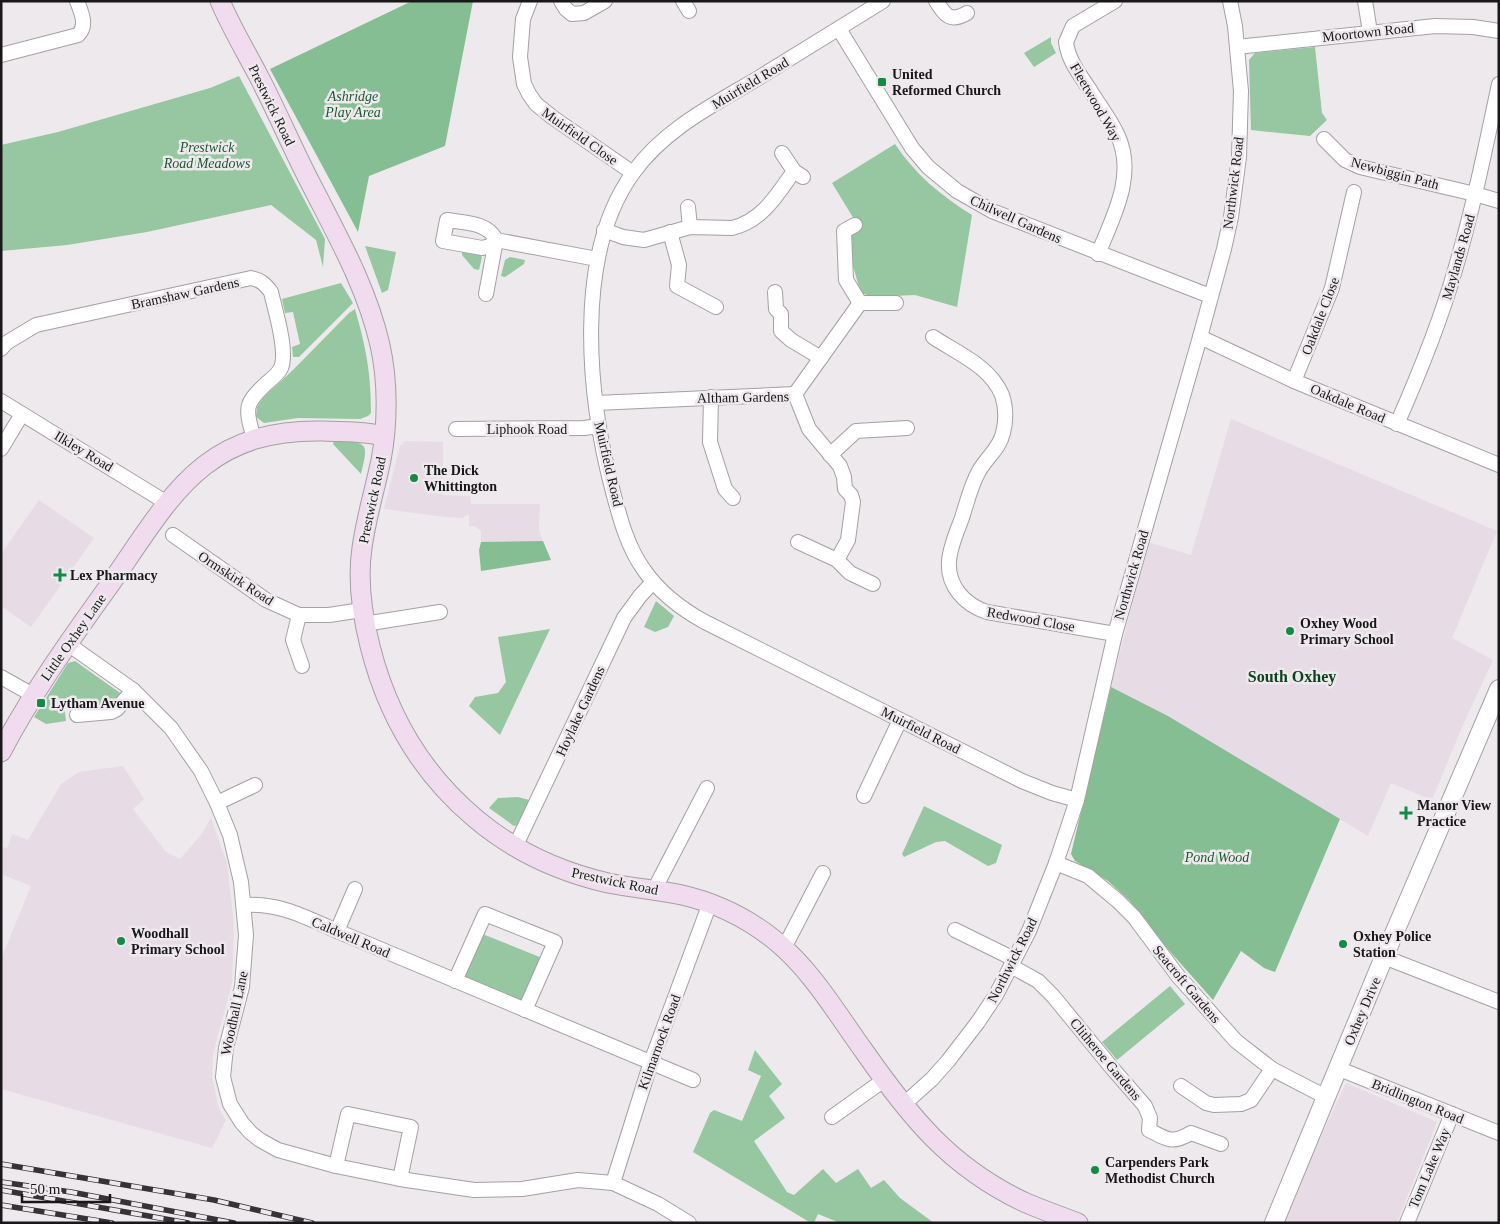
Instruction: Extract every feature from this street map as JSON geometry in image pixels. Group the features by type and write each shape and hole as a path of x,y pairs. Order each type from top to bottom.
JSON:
{"main road":[{"name":"Prestwick Road","path":"220,1 340,242 366,299 379,340 386,390 384,436 361,553 360,588 363,617 377,674 389,706 418,756 444,789 478,821 545,862 576,874 611,883 683,895 710,903 755,925 784,948 817,985 903,1105 921,1127 953,1157 987,1181 1024,1202 1078,1223"},
{"name":"Little Oxhey Lane","path":"1,752 33,695 68,644 167,502 192,474 233,447 254,439 282,433 310,431 370,432 384,436"}],"street":[{"path":"1,55 67,39 78,34 82,31 83,22 77,1"},
{"name":"Muirfield Close","path":"530,1 523,19 520,57 524,84 536,104 633,173"},
{"path":"560,1 572,14 584,12 605,1"},
{"name":"Muirfield Road","path":"884,1 683,125 650,153 633,173 614,204 604,230 597,259 592,311 596,403 604,460 631,548 653,582 665,595 690,614 1022,781 1052,793 1077,800"},
{"path":"936,1 943,13 948,16 957,18 967,13"},
{"name":"Fleetwood Way","path":"1098,254 1123,189 1125,176 1123,150 1110,122 1070,59 1066,42 1074,26 1115,1"},
{"name":"Northwick Road","path":"903,1105 932,1079 961,1045 996,994 1029,931 1056,863 1077,800 1115,634 1224,249 1237,175 1241,91 1230,1"},
{"path":"1365,1 1370,32"},
{"name":"Moortown Road","path":"1237,48 1370,32 1442,26 1473,27 1499,31"},
{"name":"Chilwell Gardens","path":"838,29 912,148 928,167 967,198 992,211 1098,254 1210,296"},
{"name":"Maylands Road","path":"1397,424 1439,322 1455,271 1475,194 1499,84"},
{"name":"Newbiggin Path","path":"1324,138 1345,160 1360,167 1499,201"},
{"path":"604,230 623,237 644,240 690,227 732,228 747,224 765,210 798,174 782,152"},
{"name":"Oakdale Close","path":"1294,381 1332,288 1354,192"},
{"path":"688,206 690,227"},
{"path":"854,225 844,231 846,280 860,303"},
{"path":"670,232 679,264 677,286 716,307"},
{"path":"486,294 496,240 597,259"},
{"name":"Bramshaw Gardens","path":"1,348 36,325 251,278 259,280 271,292 284,353 281,367 277,374 250,399 247,409 254,439"},
{"path":"775,292 776,309 781,314 781,331 790,340 821,358"},
{"path":"860,303 896,303"},
{"path":"795,394 860,303"},
{"name":"Redwood Close","path":"933,337 987,372 1002,395 1006,415 1001,439 974,482 951,549 950,572 956,590 968,603 987,612 1115,634"},
{"name":"Oakdale Road","path":"1200,337 1294,381 1499,465"},
{"name":"Altham Gardens","path":"596,403 795,394 809,429 840,466 845,488 851,495 853,502 848,540 837,560"},
{"path":"711,397 710,442 725,489 733,498"},
{"name":"Ilkley Road","path":"1,401 167,502"},
{"path":"1,449 22,414"},
{"name":"Liphook Road","path":"456,429 584,428 599,426"},
{"path":"830,454 856,431 907,428"},
{"name":"Ormskirk Road","path":"173,536 266,600 299,615 363,617 440,612"},
{"path":"798,542 837,560 850,573 873,584"},
{"name":"Hoylake Gardens","path":"516,846 624,618 653,582"},
{"path":"299,615 293,640 302,666"},
{"name":"Woodhall Lane","path":"68,644 133,690 154,709 184,745 201,771 217,804 237,860 244,905 246,935 243,978 239,1001 226,1048 223,1077 230,1104 242,1123 260,1140 278,1150 336,1166 400,1179 474,1190 522,1189 578,1180 613,1183 658,1204 689,1223"},
{"path":"1,677 33,695"},
{"name":"Oxhey Drive","path":"1274,1223 1384,958 1492,722 1499,689"},
{"path":"77,715 111,712 117,709 133,690"},
{"path":"864,796 900,720"},
{"path":"217,804 255,785"},
{"path":"654,890 706,788"},
{"name":"Seacroft Gardens","path":"1056,863 1088,876 1118,901 1134,917 1178,976 1224,1028 1251,1053 1272,1069 1326,1097"},
{"path":"784,948 823,873"},
{"path":"337,932 355,889"},
{"name":"Kilmarnock Road","path":"613,1183 651,1062 710,903"},
{"name":"Caldwell Road","path":"244,905 260,904 281,907 693,1080"},
{"path":"455,981 486,914 555,942 525,1010"},
{"path":"955,930 1013,963"},
{"path":"1384,958 1499,1002"},
{"name":"Clitheroe Gardens","path":"1013,963 1038,981 1053,996 1145,1106 1150,1118 1149,1130 1170,1140 1181,1139 1191,1134 1221,1144"},
{"name":"Bridlington Road","path":"1337,1068 1499,1133"},
{"path":"1181,1086 1206,1103 1214,1105 1241,1104 1252,1100 1272,1069"},
{"path":"832,1117 884,1080"},
{"path":"336,1166 348,1114 411,1127 400,1179"},
{"name":"Tom Lake Way","path":"1407,1223 1452,1114"}],"shaded area":[{"name":"Oxhey Wood Primary School","path":"1231,419 1497,531 1452,638 1493,660 1462,727 1432,800 1391,783 1368,836 1168,716 1111,687 1148,542 1191,555"},
{"path":"405,441 443,442 443,495 470,496 471,504 540,504 539,531 543,541 481,542 481,531 474,526 469,526 469,514 462,518 384,509 400,446"},
{"path":"39,500 94,538 31,627 1,606 1,554"},
{"name":"Woodhall Primary School","path":"123,766 144,799 133,809 166,852 180,859 201,835 211,818 227,864 234,923 232,983 213,1054 212,1077 219,1109 226,1120 212,1148 1,1089 1,959 31,886 1,874 1,847 7,848 12,834 28,840 61,784 79,772"},
{"path":"1346,1083 1437,1122 1397,1223 1281,1223"}],"green space":[{"name":"Ashridge Play Area","path":"412,1 473,1 445,146 369,176 358,232 270,69"},
{"path":"1051,37 1051,43 1056,53 1034,67 1024,53"},
{"path":"1315,47 1322,113 1327,120 1310,136 1251,130 1249,60 1255,53"},
{"name":"Prestwick Road Meadows","path":"239,76 325,239 323,267 316,240 271,205 147,232 67,245 1,251 1,145 58,132 210,88"},
{"path":"895,144 929,184 972,215 957,307 915,295 870,297 861,294 853,266 851,234 860,229 832,183"},
{"path":"365,246 396,252 388,290 382,293"},
{"path":"462,251 482,257 479,270 474,269 462,255"},
{"path":"510,257 525,260 524,264 505,277 501,276 505,260"},
{"path":"341,283 353,303 299,357 293,357 292,347 300,344 293,312 285,313 282,299"},
{"path":"355,309 367,360 371,413 360,419 298,418 264,423 256,417 257,407 263,398"},
{"path":"334,441 360,443 363,446 365,455 361,474 333,444"},
{"path":"543,541 551,560 481,571 479,550 481,542"},
{"path":"656,601 674,616 668,627 655,632 644,627"},
{"path":"550,629 500,735 469,706 475,697 498,693 506,682 498,637"},
{"path":"75,661 123,695 117,705 88,708 80,702 64,705 66,721 46,724 34,717 68,663"},
{"name":"Pond Wood","path":"1111,687 1168,716 1340,819 1275,972 1264,968 1241,951 1213,1000 1166,947 1129,900 1108,881 1075,861 1071,854"},
{"path":"518,797 529,800 518,825 514,826 489,808 498,798"},
{"path":"924,806 1002,845 996,863 988,866 945,841 936,842 904,857 902,854"},
{"path":"480,933 542,958 522,1001 461,976"},
{"path":"1170,986 1185,1004 1117,1060 1102,1042"},
{"path":"755,1050 782,1084 769,1096 785,1118 754,1141 787,1192 794,1195 823,1169 836,1183 858,1169 871,1188 884,1180 900,1198 934,1223 840,1223 818,1214 814,1223 811,1223 693,1152 710,1113 714,1110 742,1121 761,1076 748,1070"}],"railway":[{"path":"1,1164 214,1200 312,1223"},
{"path":"1,1182 71,1192 234,1223"},
{"path":"1,1190 188,1223"},
{"path":"1,1205 112,1223"}],"place":[{"name":"United Reformed Church","path":"882,82"},
{"name":"The Dick Whittington","path":"414,478"},
{"name":"Lex Pharmacy","path":"60,575"},
{"name":"Oxhey Wood Primary School","path":"1290,631"},
{"name":"Lytham Avenue","path":"41,703"},
{"name":"Manor View Practice","path":"1406,813"},
{"name":"Woodhall Primary School","path":"121,941"},
{"name":"Oxhey Police Station","path":"1343,944"},
{"name":"Carpenders Park Methodist Church","path":"1095,1170"}],"district":[{"name":"South Oxhey","path":"1292,676"}]}
